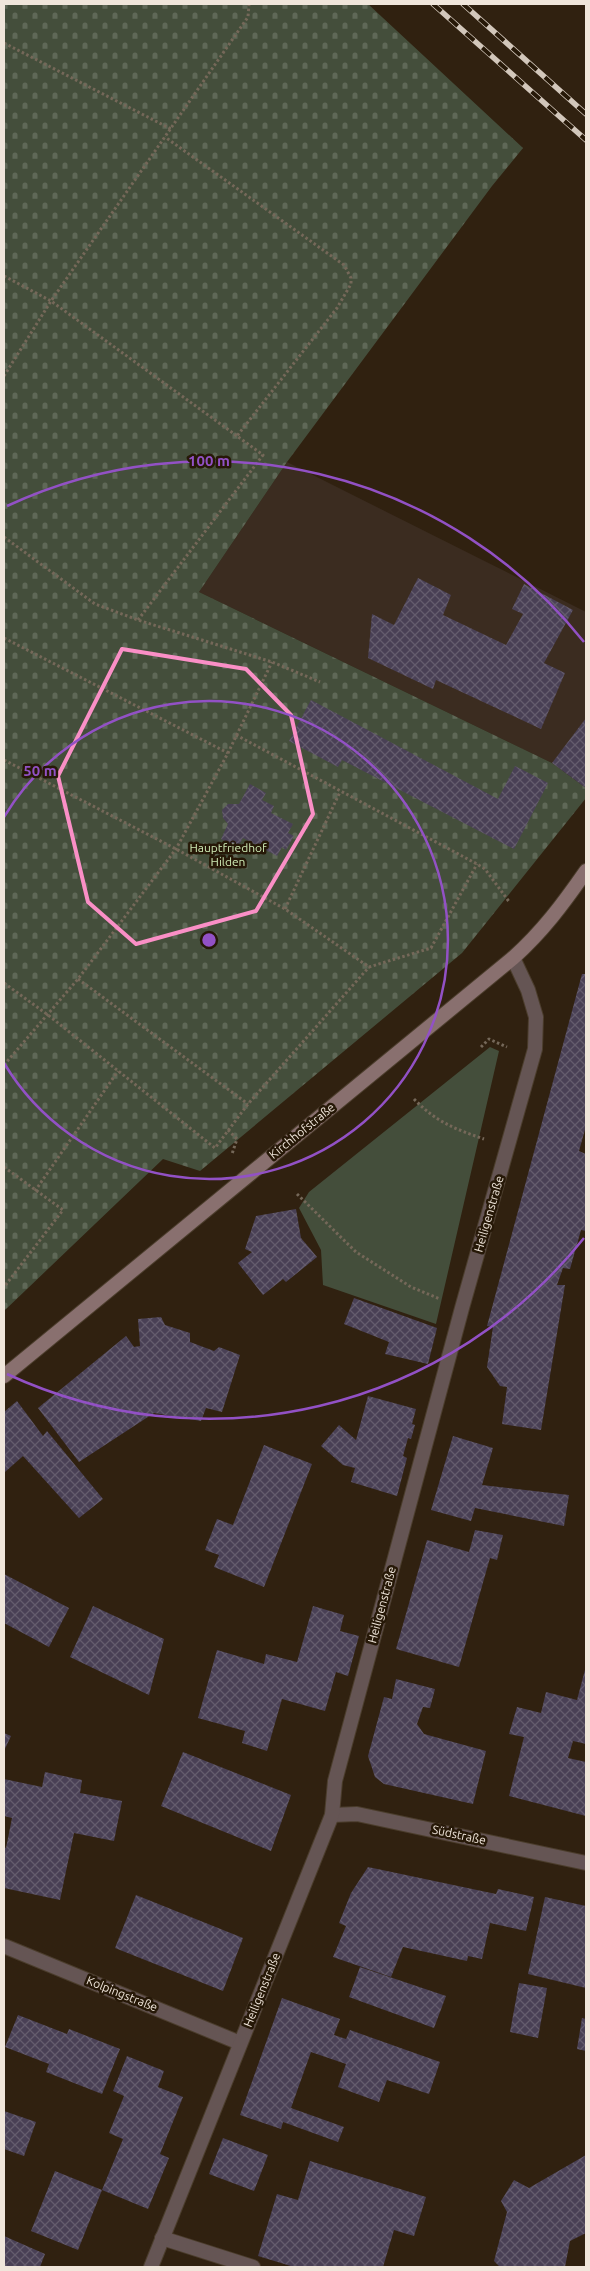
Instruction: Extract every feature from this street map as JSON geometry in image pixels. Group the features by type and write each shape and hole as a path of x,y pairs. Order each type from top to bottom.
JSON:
{"main road":[{"name":"Kirchhofstraße","path":"4,1376 512,958 535,938 556,915 586,871"}],"street":[{"name":"Heiligenstraße","path":"151,2267 332,1815 335,1781 462,1308 535,1049 536,1017 528,990 512,958"},
{"name":"Südstraße","path":"332,1815 357,1814 586,1862"},
{"name":"Kolpingstraße","path":"4,1946 240,2043"},
{"path":"162,2238 253,2267"}],"path":[{"path":"4,376 51,301 248,17 249,4"},
{"path":"4,43 171,129"},
{"path":"165,137 344,265 351,278 351,284 337,308 237,436"},
{"path":"4,276 51,301 263,455 138,620"},
{"path":"4,537 94,604 138,620 272,662 320,682"},
{"path":"4,638 228,753"},
{"path":"4,1065 78,978 176,849 228,753 272,662"},
{"path":"236,735 477,864 485,869 510,902"},
{"path":"4,760 176,849 285,910 369,967"},
{"path":"285,910 340,792"},
{"path":"4,983 48,1015 215,1148 248,1104 369,967 431,948 477,864"},
{"path":"78,978 248,1104"},
{"path":"481,1047 489,1039 507,1047"},
{"path":"35,1191 118,1071"},
{"path":"414,1099 430,1115 453,1129 484,1139"},
{"path":"228,1130 237,1139 232,1154"},
{"path":"4,1167 63,1210 4,1287"},
{"path":"297,1194 356,1252 411,1287 445,1301"}],"highlighted area":[{"path":"122,649 246,669 291,715 313,814 256,911 136,944 88,902 58,776"}],"shaded area":[{"path":"287,462 586,612 586,788 552,763 199,592"}],"green space":[{"name":"Hauptfriedhof Hilden","path":"4,4 368,4 523,148 492,186 287,462 199,592 552,763 586,788 586,798 462,953 200,1171 163,1159 4,1311"},
{"path":"490,1047 499,1051 436,1324 323,1285 321,1250 299,1208 309,1192"}],"building":[{"path":"418,578 451,595 443,615 506,645 523,614 512,609 524,584 573,610 544,663 565,673 541,729 436,680 433,689 368,658 372,614 394,625"},
{"path":"311,700 498,799 515,766 548,783 514,849 342,760 338,767 289,741"},
{"path":"586,718 586,788 552,763"},
{"path":"250,784 266,793 262,800 274,806 271,813 293,824 288,833 294,836 286,850 282,847 277,856 243,838 237,848 221,839 228,824 223,818 222,810 228,804 239,804"},
{"path":"582,974 586,974 586,1126 579,1151 586,1154 586,1231 581,1230 570,1269 563,1268 557,1285 565,1285 541,1430 502,1424 507,1387 500,1386 487,1367 493,1327 487,1326"},
{"path":"296,1209 301,1238 317,1257 286,1282 283,1279 263,1295 238,1263 252,1252 245,1249 256,1216"},
{"path":"354,1298 437,1328 428,1364 385,1354 389,1342 344,1324"},
{"path":"161,1317 165,1325 190,1333 190,1342 214,1351 219,1347 240,1355 222,1412 206,1408 201,1421 154,1413 79,1462 38,1408 126,1336 134,1347 140,1346 138,1319"},
{"path":"368,1396 416,1409 412,1424 415,1425 411,1439 408,1438 403,1456 407,1458 397,1496 351,1482 355,1468 343,1465 321,1446 339,1425 356,1440"},
{"path":"17,1401 43,1436 47,1431 103,1499 79,1518 23,1456 5,1472 4,1412"},
{"path":"453,1436 493,1448 482,1485 569,1495 564,1526 475,1508 471,1521 431,1510"},
{"path":"264,1445 312,1464 264,1587 214,1567 219,1555 205,1550 217,1519 233,1525"},
{"path":"475,1530 503,1535 497,1560 490,1558 459,1667 396,1649 427,1540 469,1552"},
{"path":"4,1574 69,1608 49,1647 4,1623"},
{"path":"93,1606 164,1639 149,1695 70,1657"},
{"path":"313,1606 344,1615 340,1631 359,1636 348,1676 336,1672 325,1711 282,1699 267,1751 242,1743 245,1731 198,1718 217,1650 264,1664 266,1654 297,1662"},
{"path":"586,1666 586,1744 573,1741 568,1758 586,1762 586,1816 509,1796 524,1737 509,1734 517,1707 541,1713 546,1692 577,1700"},
{"path":"396,1679 435,1689 430,1708 423,1707 417,1724 424,1734 486,1751 473,1804 384,1784 375,1777 368,1756 384,1697 392,1699"},
{"path":"4,1733 11,1736 4,1751"},
{"path":"183,1752 291,1795 271,1851 161,1806"},
{"path":"45,1772 82,1780 80,1793 122,1801 114,1841 74,1833 60,1900 4,1888 4,1847 6,1848 12,1818 4,1816 4,1779 42,1787"},
{"path":"368,1867 496,1894 498,1889 534,1897 526,1931 490,1923 482,1959 468,1956 467,1961 403,1947 391,1977 333,1957 346,1926 339,1923 351,1893"},
{"path":"136,1895 243,1938 223,1991 115,1948"},
{"path":"545,1897 586,1906 586,1988 528,1974"},
{"path":"360,1967 446,1996 434,2028 349,1997"},
{"path":"519,1983 547,1988 538,2038 510,2032"},
{"path":"282,1998 340,2019 334,2035 346,2039 350,2030 440,2062 429,2094 387,2080 379,2102 338,2087 346,2064 311,2052 291,2108 344,2127 338,2142 283,2122 281,2129 240,2115"},
{"path":"18,2015 67,2034 69,2029 120,2049 102,2094 46,2072 49,2064 5,2047"},
{"path":"582,2018 586,2019 586,2051 577,2049"},
{"path":"127,2056 164,2071 158,2087 183,2097 160,2154 169,2158 148,2209 102,2190 123,2139 109,2133 124,2096 113,2091"},
{"path":"4,2111 36,2122 24,2156 4,2149"},
{"path":"223,2138 268,2155 254,2191 209,2174"},
{"path":"586,2155 586,2233 570,2241 565,2267 500,2267 494,2261 507,2212 501,2201 514,2180 529,2188"},
{"path":"310,2161 426,2197 414,2236 394,2230 383,2267 294,2267 258,2256 277,2194 298,2200"},
{"path":"55,2171 102,2190 78,2250 31,2231"},
{"path":"4,2236 45,2254 40,2267 4,2267"}],"railway":[{"path":"433,4 586,140"},
{"path":"463,4 586,114"}]}
